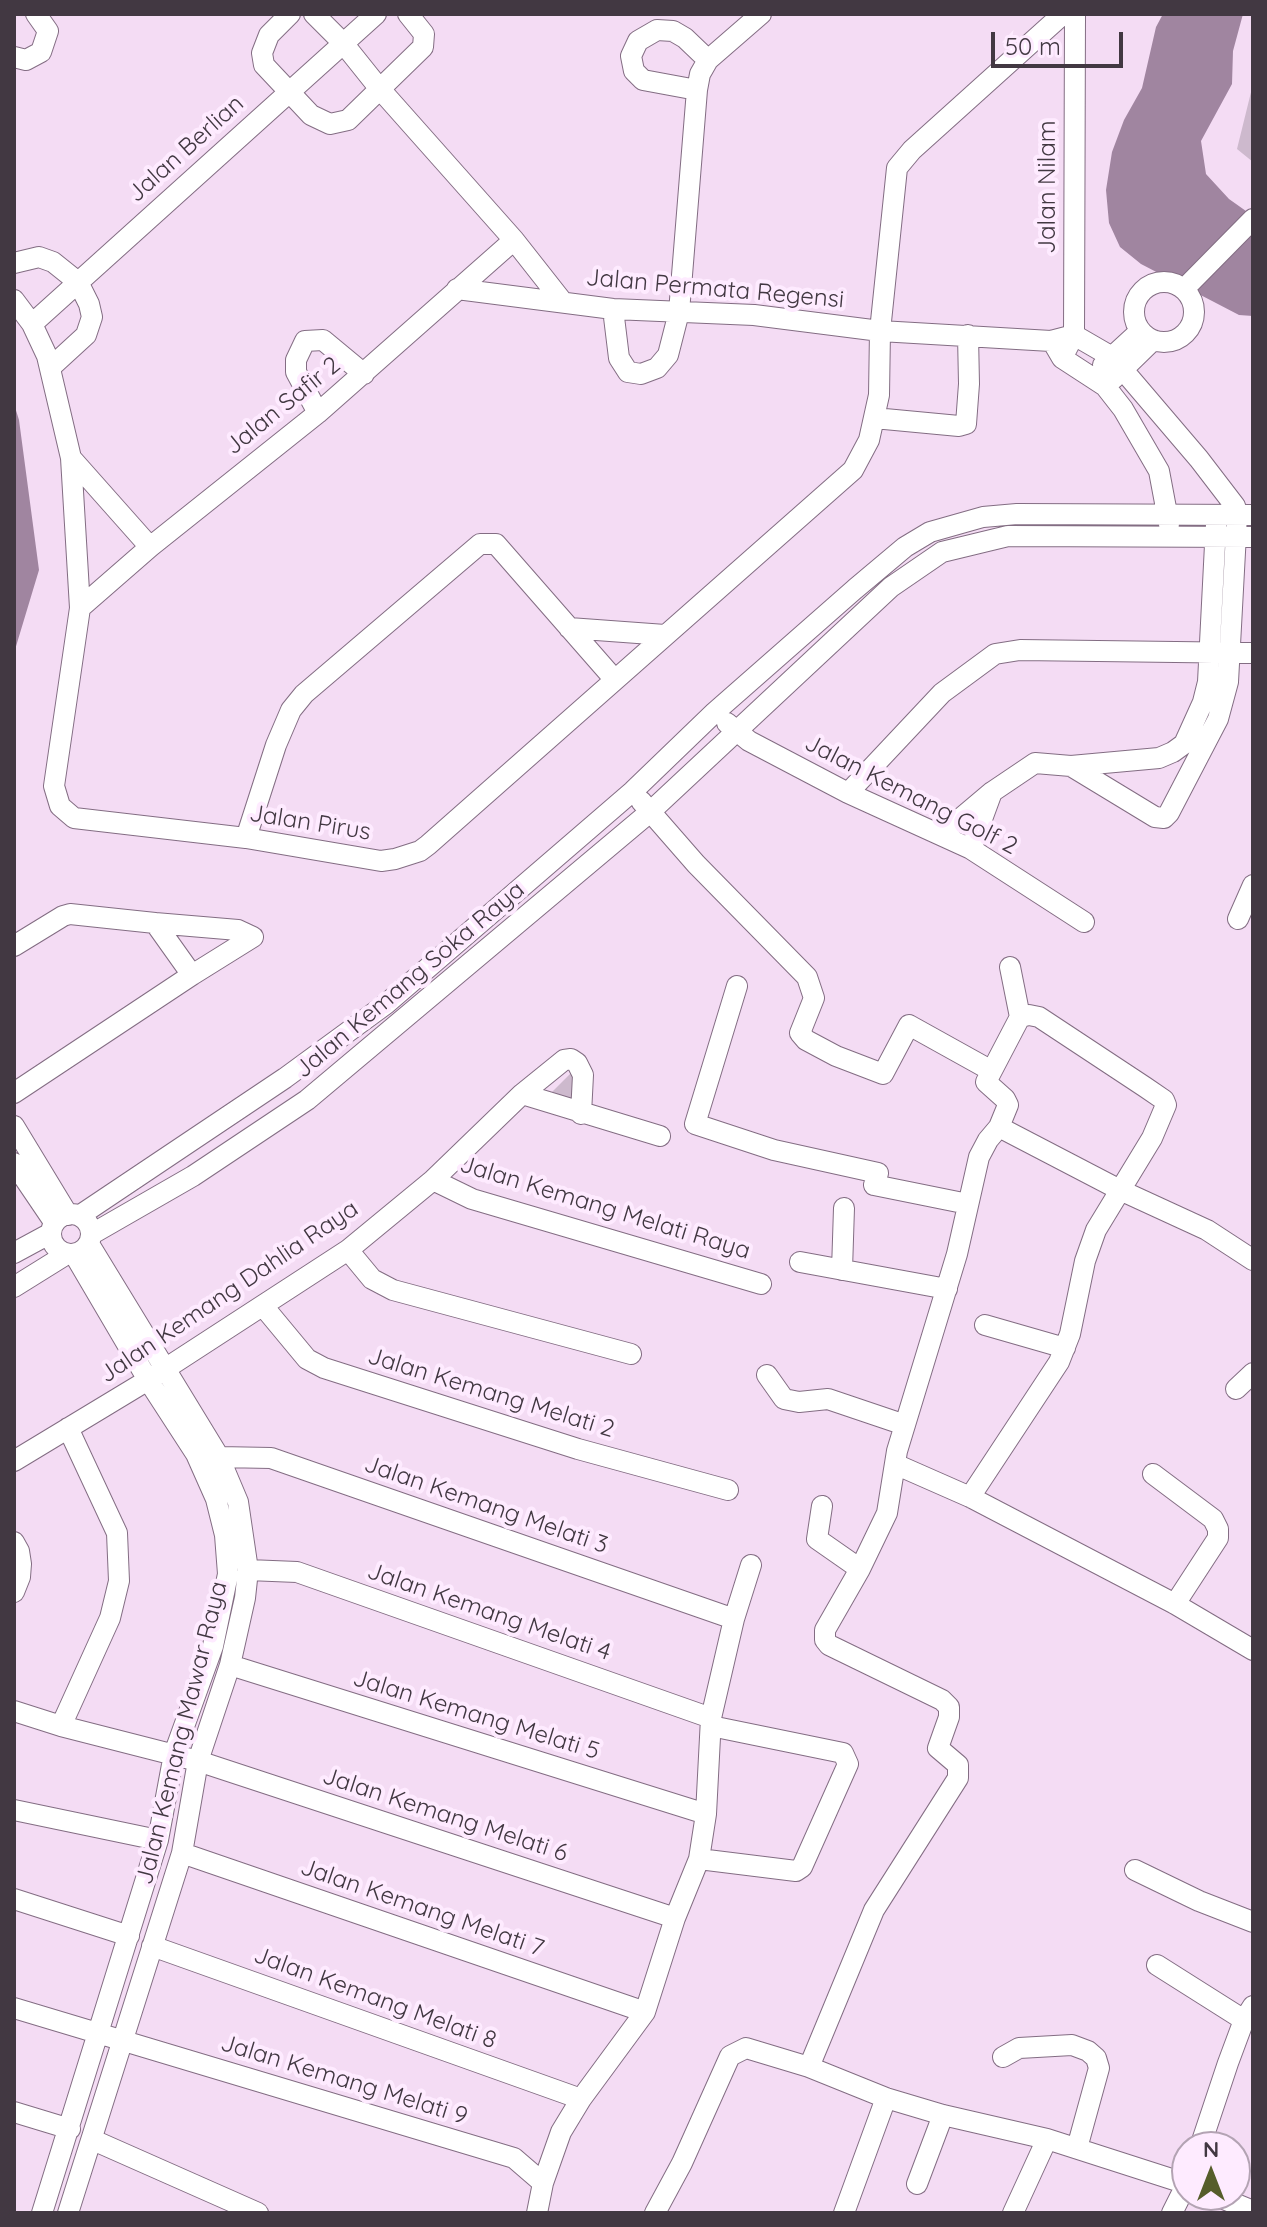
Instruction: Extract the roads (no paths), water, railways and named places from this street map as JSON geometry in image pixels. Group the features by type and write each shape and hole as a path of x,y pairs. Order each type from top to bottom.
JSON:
{"street":[{"path":"14,57 26,60 41,52 48,31 36,14"},
{"path":"290,14 275,26 262,53 264,65 311,115 330,124 348,120 423,47 424,34 408,14"},
{"name":"Jalan Permata Regensi","path":"314,14 343,43 514,240 562,301 613,309 754,315 880,331 968,335 1057,349"},
{"name":"Jalan Berlian","path":"32,324 376,14"},
{"path":"613,309 619,358 628,372 641,374 657,368 668,355 679,312 700,74 708,60 761,14"},
{"name":"Jalan Pirus","path":"14,300 32,324 50,368 71,458 80,608 54,786 60,806 74,818 246,838 381,861 420,851 853,470 869,440 879,395 880,331 897,168 912,150 1063,14"},
{"name":"Jalan Nilam","path":"1057,349 1074,335 1075,14"},
{"path":"697,90 643,80 634,71 631,56 638,41 657,30 673,31 685,38 708,60"},
{"path":"1189,283 1195,311 1189,329 1174,340 1165,342 1146,335 1133,313 1138,294 1163,281 1189,283 1253,219"},
{"name":"Jalan Safir 2","path":"80,608 150,547 364,374 514,240"},
{"path":"14,263 39,257 53,262 78,282 89,304 92,317 86,335 50,368"},
{"path":"457,289 562,301"},
{"path":"874,418 959,426 966,424 968,335"},
{"path":"941,835 992,792 1035,763 1071,766 1159,758 1173,752 1184,744 1220,653 1244,536 1233,501 1117,363 1074,335"},
{"path":"1099,381 1146,335"},
{"path":"318,413 296,372 296,360 305,341 323,340 364,374"},
{"path":"1057,349 1099,381 1123,409 1152,456 1159,471 1169,514 1170,536"},
{"path":"71,458 150,547"},
{"path":"1073,536 1074,514"},
{"path":"1071,766 1160,818 1169,813 1224,703 1215,537 1236,515"},
{"name":"Jalan Kemang Soka Raya","path":"14,1253 285,1078 386,1004 633,791 715,712 905,547 930,532 983,517 1236,515"},
{"name":"Jalan Kemang Soka Raya","path":"14,1287 193,1176 307,1100 650,812 891,587 942,552 1008,536 1244,536"},
{"path":"246,838 276,745 291,710 304,694 480,544 496,544 615,680"},
{"path":"569,628 665,635"},
{"path":"848,793 942,693 995,654 1020,650 1253,653"},
{"name":"Jalan Kemang Golf 2","path":"715,712 749,741 848,793 971,849 1084,922"},
{"path":"1173,752 1194,766"},
{"path":"633,791 696,864 807,977 814,998 800,1033 806,1040 849,1062 883,1074 909,1025 990,1070"},
{"path":"971,849 992,792"},
{"path":"1238,919 1253,885"},
{"path":"14,946 70,914 238,930 253,937 14,1093"},
{"path":"155,923 192,975"},
{"path":"809,2067 874,1910 958,1778 960,1769 938,1748 949,1717 949,1707 942,1700 829,1645 825,1640 829,1621 860,1569 887,1513 905,1425 947,1289 979,1157 999,1127 1008,1105 986,1082 1020,1017 1010,967"},
{"path":"737,986 695,1124 774,1150 878,1173 874,1185 968,1204"},
{"path":"970,1497 1059,1362 1096,1230 1152,1138 1165,1108 1164,1100 1039,1017 1020,1017"},
{"name":"Jalan Kemang Dahlia Raya","path":"14,1461 348,1250 433,1180 557,1063 571,1059 583,1075 581,1114"},
{"path":"522,1094 660,1136"},
{"path":"14,1126 63,1222"},
{"path":"999,1127 1120,1190 1207,1230 1253,1260"},
{"path":"14,1163 63,1222 88,1224 80,1247 53,1243 63,1222"},
{"name":"Jalan Kemang Melati Raya","path":"433,1180 472,1199 761,1284"},
{"path":"842,1270 844,1208"},
{"name":"Jalan Kemang Mawar Raya","path":"42,2213 158,1840 174,1754 213,1646 228,1574 216,1499 196,1454 156,1374 80,1247"},
{"path":"348,1250 372,1279 393,1290 631,1354"},
{"path":"800,1262 947,1289"},
{"name":"Jalan Kemang Melati 2","path":"263,1306 307,1359 324,1368 578,1449 728,1490"},
{"path":"985,1325 1065,1348"},
{"path":"1236,1389 1253,1373"},
{"name":"Jalan Kemang Mawar Raya","path":"68,2213 182,1853 198,1761 230,1665 248,1570 238,1502 219,1457 156,1374"},
{"path":"767,1375 784,1399 799,1402 828,1399 905,1425"},
{"path":"61,1726 110,1618 119,1581 117,1533 68,1428"},
{"name":"Jalan Kemang Melati 3","path":"219,1457 271,1458 734,1619"},
{"path":"895,1464 970,1497 1175,1604 1253,1650"},
{"path":"1153,1474 1213,1519 1218,1529 1218,1538 1175,1604"},
{"path":"822,1506 817,1539 860,1569"},
{"path":"14,1542 21,1564 14,1592"},
{"path":"537,2213 543,2183 561,2132 581,2099 645,2012 675,1918 699,1859 706,1814 711,1722 734,1619 751,1565"},
{"name":"Jalan Kemang Melati 4","path":"248,1570 297,1572 711,1722 843,1753 848,1764 802,1867 796,1871 699,1859"},
{"name":"Jalan Kemang Melati 5","path":"230,1665 706,1814"},
{"name":"Jalan Kemang Melati 6","path":"14,1711 198,1761 675,1918"},
{"path":"14,1810 158,1840"},
{"name":"Jalan Kemang Melati 7","path":"182,1853 645,2012"},
{"path":"1135,1870 1199,1901 1253,1922"},
{"path":"14,1899 129,1936"},
{"name":"Jalan Kemang Melati 8","path":"152,1946 581,2099"},
{"path":"1157,1965 1248,2013 1206,2131"},
{"name":"Jalan Kemang Melati 9","path":"14,2008 514,2158 543,2183"},
{"path":"1003,2057 1019,2048 1072,2045 1096,2058 1099,2068 1077,2148"},
{"path":"655,2213 682,2163 730,2056 741,2048 754,2049 809,2067 886,2098 943,2115 1047,2139 1171,2179"},
{"path":"844,2213 886,2098"},
{"path":"14,2112 70,2129"},
{"path":"917,2184 943,2115"},
{"path":"1013,2213 1047,2139"},
{"path":"93,2140 258,2213"}]}
